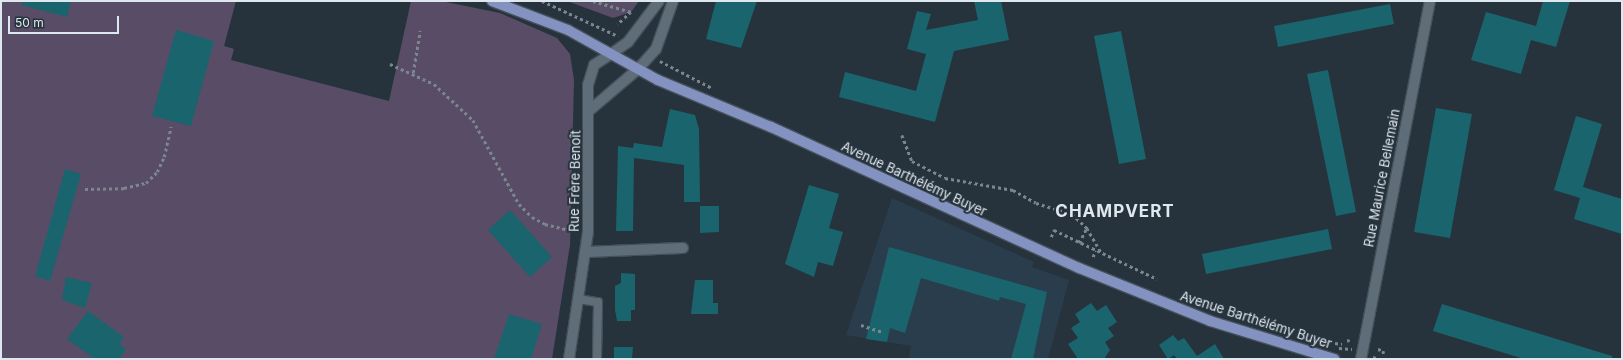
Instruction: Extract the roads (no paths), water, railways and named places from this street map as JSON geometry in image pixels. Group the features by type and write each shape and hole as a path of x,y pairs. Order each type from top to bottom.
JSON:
{"main road":[{"name":"Avenue Barthélémy Buyer","path":"492,1 535,14 638,69 1109,281 1210,321 1334,359"}],"street":[{"path":"611,54 628,42 659,1"},
{"path":"590,110 652,56 673,1"},
{"name":"Rue Maurice Bellemain","path":"1362,355 1430,1"},
{"name":"Rue Frère Benoît","path":"569,359 585,252 591,73 594,65 611,54"},
{"path":"585,252 683,248"}],"lane":[{"path":"578,299 598,302 597,359"}],"district":[{"name":"CHAMPVERT","path":"1115,212"}]}
